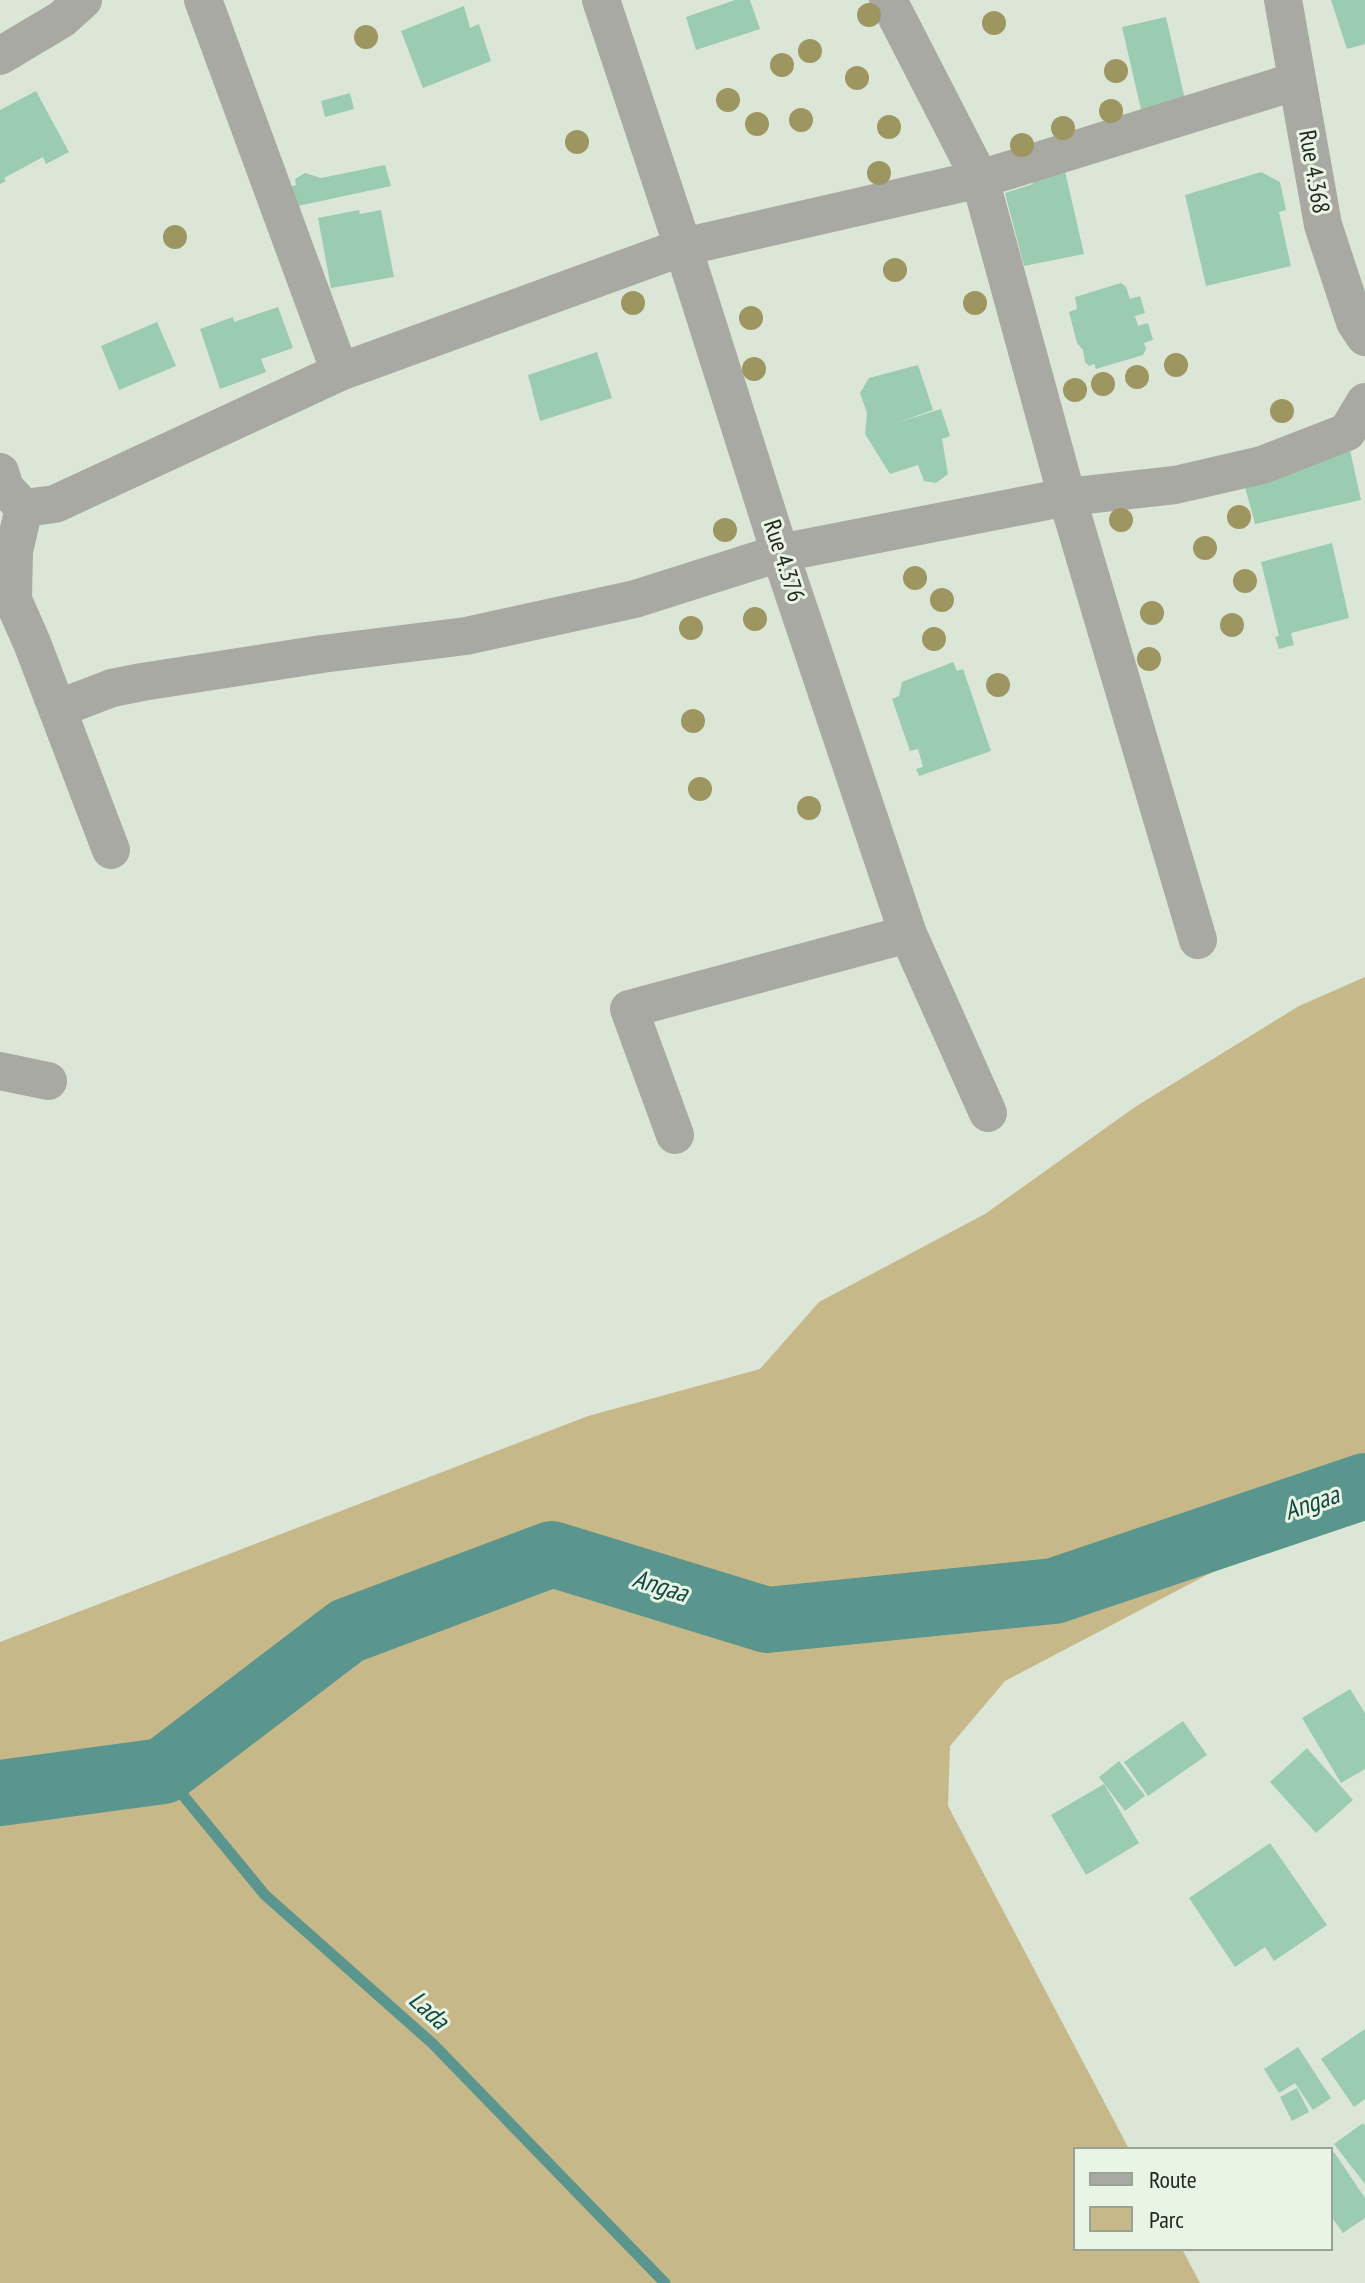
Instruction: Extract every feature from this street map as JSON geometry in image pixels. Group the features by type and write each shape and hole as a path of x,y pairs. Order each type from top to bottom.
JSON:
{"street":[{"path":"0,56 62,19 83,0"},
{"path":"203,0 340,372"},
{"name":"Rue 4.376","path":"601,0 780,553 908,934 988,1113"},
{"path":"888,0 980,179 1067,497 1198,940"},
{"name":"Rue 4.368","path":"1283,0 1323,225 1355,322 1365,337"},
{"path":"24,508 55,504 340,372 683,247 980,179 1297,81"},
{"path":"57,709 112,688 322,654 481,633 635,599 780,553 1067,497 1175,485 1262,465 1347,432 1365,402"},
{"path":"0,472 5,488 24,508"},
{"path":"24,508 14,551 13,600 111,850"},
{"path":"675,1135 629,1009 908,934"},
{"path":"0,1071 48,1081"}],"green space":[{"path":"1365,977 1365,1492 1005,1681 950,1746 948,1806 1128,2147 1073,2147 1073,2251 1183,2251 1200,2283 0,2283 0,1642 588,1416 760,1369 819,1302 985,1214 1135,1107 1299,1006"}],"building":[{"path":"735,0 750,0 760,29 696,50 686,17"},
{"path":"1331,0 1365,0 1365,44 1347,49"},
{"path":"464,6 470,28 479,24 491,61 423,88 401,31"},
{"path":"1166,17 1186,104 1142,114 1122,27"},
{"path":"36,91 69,152 46,164 43,157 4,178 6,181 0,184 0,110"},
{"path":"350,93 354,109 325,117 321,101"},
{"path":"385,165 391,186 293,207 288,187 296,185 295,179 305,173 321,178"},
{"path":"1065,171 1084,254 1024,266 1005,193 1033,184 1031,180"},
{"path":"1261,172 1280,182 1286,210 1279,212 1291,266 1206,286 1185,195"},
{"path":"359,210 360,214 381,210 394,277 331,288 318,218"},
{"path":"1121,283 1130,299 1140,296 1145,313 1135,316 1138,326 1148,323 1153,340 1144,343 1146,349 1143,355 1096,369 1094,364 1089,366 1085,362 1069,312 1077,309 1075,297"},
{"path":"278,307 293,348 261,359 266,372 220,389 200,329 233,317 234,322"},
{"path":"157,322 176,366 119,390 101,346"},
{"path":"597,352 612,398 540,421 528,375"},
{"path":"918,365 933,410 896,423 941,409 950,436 942,439 948,474 936,483 924,481 918,465 890,474 865,434 867,413 860,393 869,378"},
{"path":"1350,450 1361,500 1255,524 1242,476"},
{"path":"1332,543 1349,618 1291,633 1294,645 1279,649 1275,637 1279,636 1261,562"},
{"path":"953,662 957,671 963,669 991,751 919,776 916,769 923,767 918,749 910,751 892,699 899,696 902,682"},
{"path":"1350,1689 1365,1713 1365,1769 1341,1783 1302,1718"},
{"path":"1183,1721 1207,1755 1148,1796 1124,1762"},
{"path":"1307,1748 1353,1800 1316,1833 1270,1782"},
{"path":"1119,1761 1145,1796 1125,1811 1099,1777"},
{"path":"1104,1784 1139,1843 1086,1875 1051,1815"},
{"path":"1270,1843 1327,1925 1274,1961 1265,1947 1235,1967 1189,1898"},
{"path":"1365,2029 1365,2099 1354,2107 1321,2059"},
{"path":"1298,2047 1331,2098 1313,2110 1295,2083 1279,2093 1264,2069"},
{"path":"1297,2088 1309,2112 1292,2121 1280,2097"},
{"path":"1363,2123 1365,2126 1365,2184 1334,2144"},
{"path":"1333,2153 1365,2198 1365,2218 1343,2233 1333,2219"}],"waterway":[{"name":"Angaa","path":"0,1793 163,1771 347,1631 552,1554 767,1620 1054,1591 1365,1486"},
{"name":"Lada","path":"163,1771 265,1895 433,2044 665,2283"}]}
